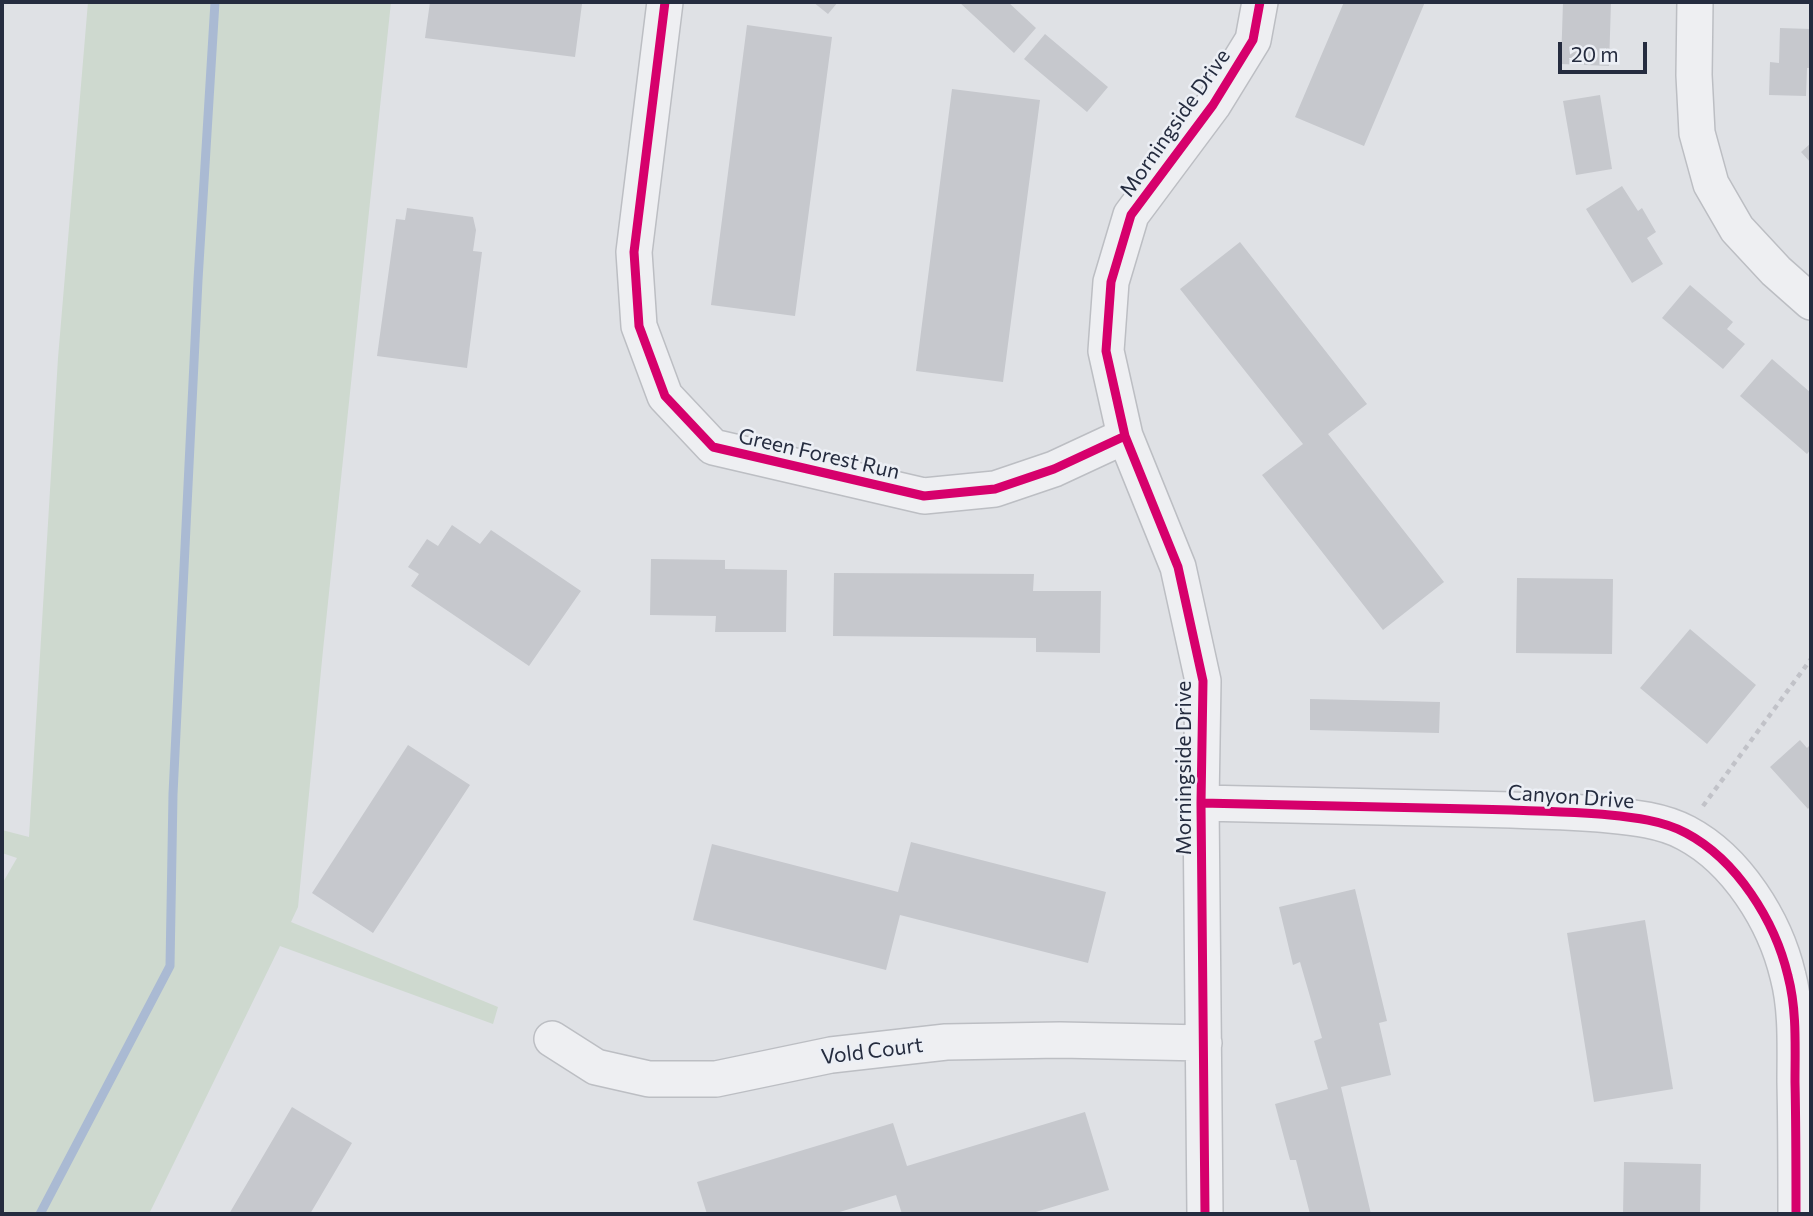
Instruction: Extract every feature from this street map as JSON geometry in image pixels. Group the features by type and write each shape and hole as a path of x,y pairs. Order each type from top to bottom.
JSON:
{"street":[{"name":"Green Forest Run","path":"665,2 634,252 639,326 665,396 713,447 924,496 995,489 1054,469 1125,436"},
{"name":"Morningside Drive","path":"1205,1214 1201,803 1203,681 1178,568 1125,436 1106,351 1111,282 1131,215 1213,105 1253,40 1260,2"},
{"path":"1695,2 1694,75 1698,132 1711,184 1737,229 1776,271 1811,302"},
{"name":"Canyon Drive","path":"1201,803 1568,812 1630,817 1684,832 1707,846 1726,863 1747,889 1768,923 1788,975 1792,996 1795,1060 1796,1214"},
{"name":"Vold Court","path":"552,1039 596,1067 649,1079 716,1079 831,1055 946,1042 1060,1040 1204,1043"}],"path":[{"path":"1684,832 1811,659"}],"shaded area":[{"path":"88,2 391,2 298,907 291,922 498,1007 493,1024 280,946 149,1214 2,1214 2,884 17,858 2,853 2,830 29,837 58,358"}],"building":[{"path":"430,2 582,4 575,57 425,38"},
{"path":"813,2 838,2 828,14"},
{"path":"959,2 1008,2 1036,28 1014,53"},
{"path":"1344,2 1425,2 1364,146 1295,117"},
{"path":"1563,2 1611,2 1609,66 1561,64"},
{"path":"747,25 832,37 795,316 711,305"},
{"path":"1780,28 1811,29 1811,68 1807,68 1806,96 1769,95 1770,62 1779,63"},
{"path":"1045,34 1108,87 1087,112 1024,59"},
{"path":"952,89 1040,100 1003,382 916,371"},
{"path":"1600,95 1612,169 1576,175 1563,101"},
{"path":"1811,143 1811,163 1801,152"},
{"path":"1622,186 1638,211 1642,208 1656,232 1647,238 1663,264 1632,283 1586,209"},
{"path":"407,208 473,217 476,230 473,251 482,252 467,368 377,356 396,219 405,220"},
{"path":"1240,242 1367,404 1328,434 1444,582 1383,630 1262,475 1303,444 1180,289"},
{"path":"1690,285 1733,322 1727,329 1745,344 1723,369 1662,318"},
{"path":"1772,359 1811,393 1811,449 1807,454 1740,396"},
{"path":"452,525 480,544 491,530 581,591 529,666 411,586 419,574 408,567 427,539 438,546"},
{"path":"651,559 725,560 725,569 787,570 786,632 715,632 716,616 650,615"},
{"path":"834,573 1034,574 1033,591 1101,591 1100,653 1036,652 1036,638 833,636"},
{"path":"1517,578 1613,579 1612,654 1516,653"},
{"path":"1690,629 1756,685 1707,744 1640,688"},
{"path":"1310,699 1440,702 1439,733 1310,730"},
{"path":"1800,740 1807,748 1811,744 1811,805 1808,809 1770,767"},
{"path":"408,745 470,785 373,933 312,893"},
{"path":"911,842 1106,892 1088,963 900,915 886,970 693,920 712,844 898,892"},
{"path":"1355,889 1387,1021 1379,1023 1391,1075 1341,1087 1371,1214 1310,1214 1296,1160 1290,1160 1275,1104 1328,1089 1314,1041 1322,1038 1300,962 1293,965 1279,907"},
{"path":"1645,920 1673,1089 1594,1102 1567,933"},
{"path":"292,1107 352,1143 310,1214 229,1214"},
{"path":"1085,1112 1109,1190 1029,1214 902,1214 896,1195 833,1214 707,1214 697,1182 893,1123 907,1166"},
{"path":"1624,1162 1701,1164 1700,1214 1623,1214"}],"waterway":[{"path":"40,1214 170,966 173,794 198,280 215,2"}],"cycle path":[{"path":"665,2 634,252 639,326 665,396 713,447 924,496 995,489 1054,469 1125,436"},
{"path":"1205,1214 1201,803 1203,681 1178,567 1125,436 1106,351 1111,282 1131,215 1213,105 1253,40 1260,2"},
{"path":"1201,803 1599,814 1644,819 1666,825 1686,833 1704,845 1722,859 1751,894 1774,934 1788,976 1795,1029 1796,1214"}]}
